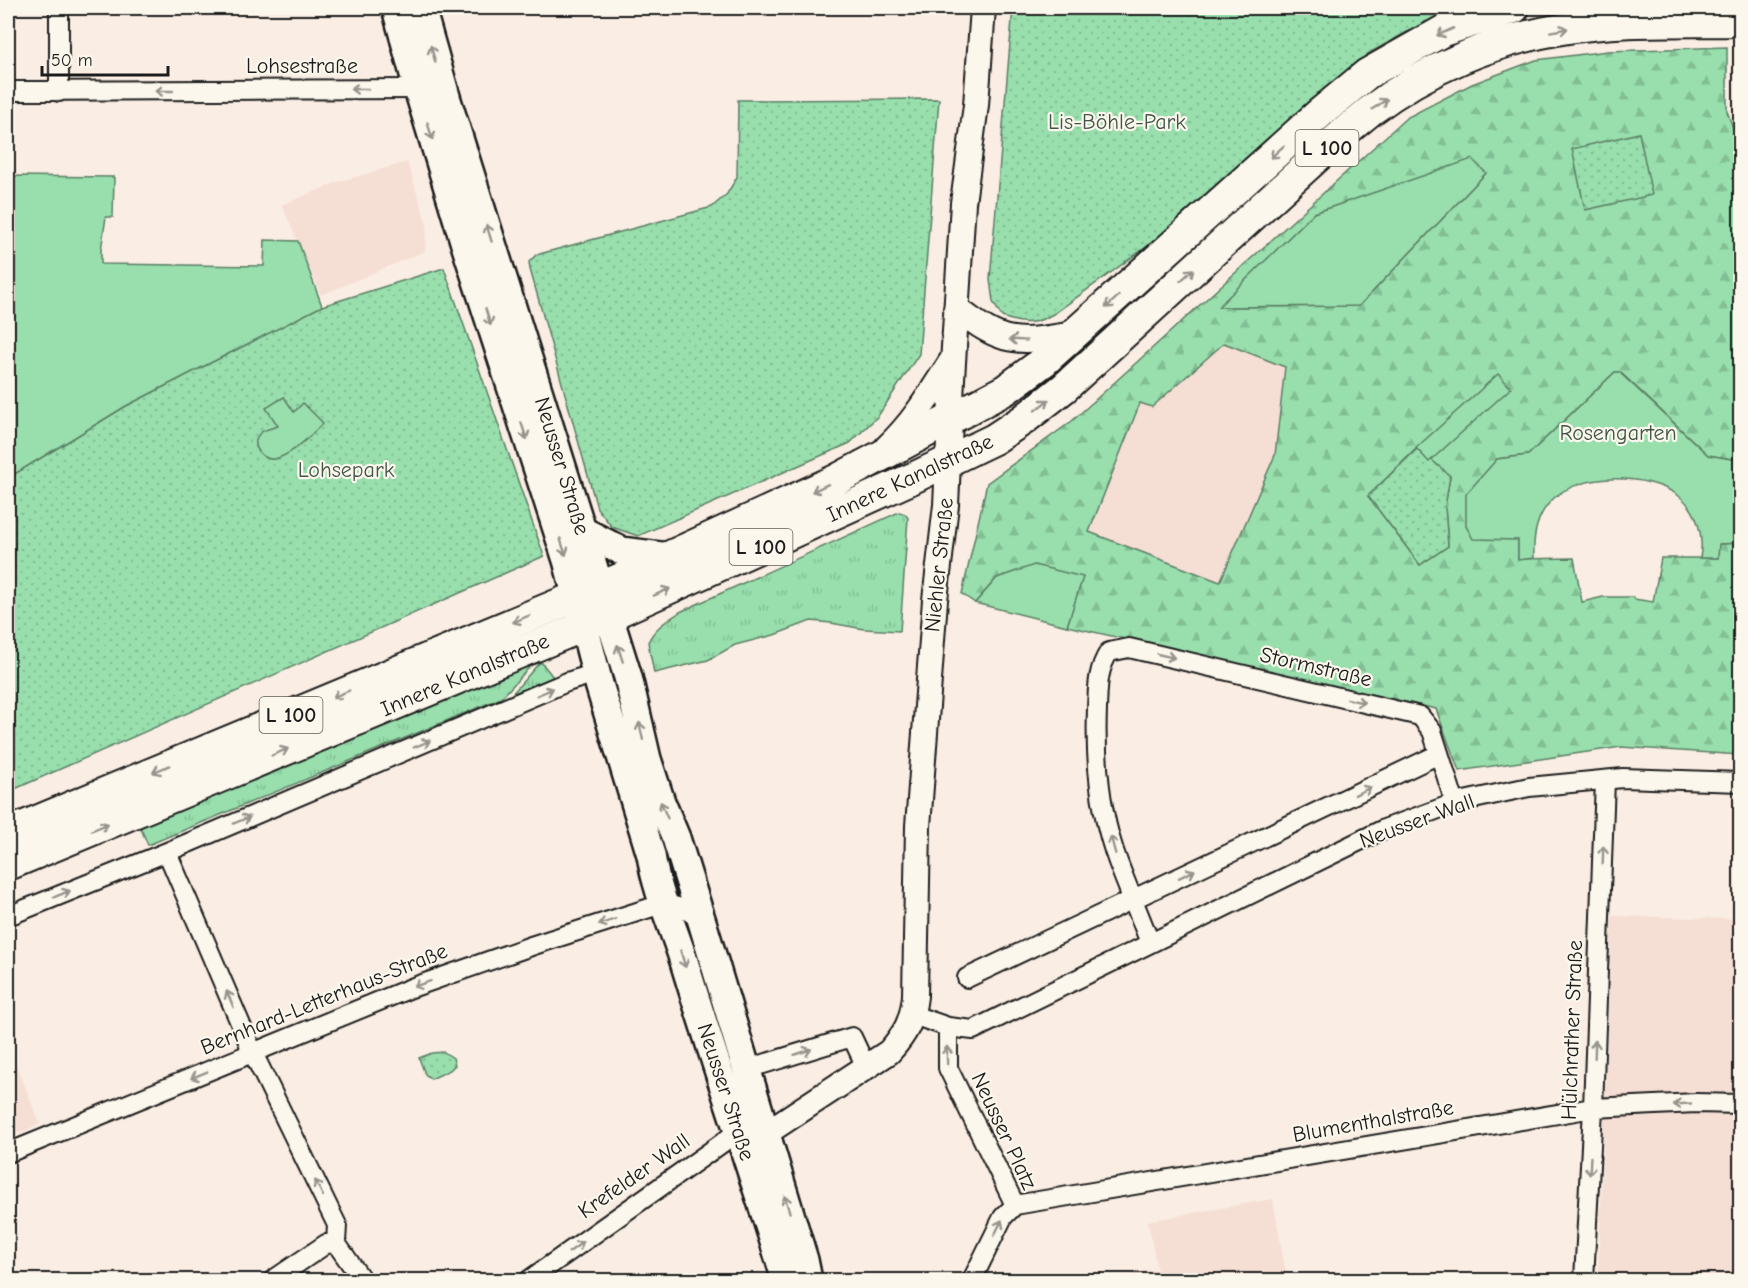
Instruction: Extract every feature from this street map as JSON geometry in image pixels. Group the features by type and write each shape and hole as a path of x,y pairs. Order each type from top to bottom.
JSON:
{"main road":[{"name":"Neusser Straße","path":"396,8 418,89 519,372 582,530 587,592 596,621 628,676 647,759 703,925 808,1281"},
{"name":"Neusser Straße","path":"421,8 567,560 587,592"},
{"name":"Innere Kanalstraße","path":"8,833 669,557 834,481 950,421 1005,390 1043,362 1366,74 1443,31 1514,8"},
{"name":"Innere Kanalstraße","path":"8,866 596,621 994,439 1064,388 1371,110 1437,69 1482,50 1563,28 1612,24 1740,21"},
{"path":"418,89 447,100"},
{"path":"582,530 622,551 669,557"},
{"name":"Neusser Straße","path":"596,621 596,673 651,855 655,880 662,904 676,933 724,1093 748,1158 786,1281"},
{"path":"651,855 655,859 668,862 677,856 679,849"}],"street":[{"path":"59,8 59,92"},
{"name":"Niehler Straße","path":"913,1015 916,982 918,826 935,600 943,541 963,203 976,105 983,8"},
{"name":"Lohsestraße","path":"8,91 418,89"},
{"path":"956,308 980,327 1002,338 1031,340 1076,334"},
{"path":"872,461 904,432 921,410 953,358"},
{"name":"Stormstraße","path":"1134,899 1117,861 1099,784 1096,739 1097,700 1100,665 1109,652 1129,648 1420,716 1432,731 1455,802"},
{"name":"Innere Kanalstraße","path":"8,916 167,852 567,682 596,673"},
{"name":"Neusser Wall","path":"968,978 1439,754"},
{"name":"Neusser Wall","path":"913,1015 948,1027 973,1030 1384,829 1455,802 1529,787 1623,778 1740,782"},
{"name":"Hülchrather Straße","path":"1584,1281 1605,780"},
{"path":"167,852 253,1053 337,1225 336,1243 362,1281"},
{"path":"1134,899 1150,943"},
{"path":"662,904 693,913 703,925"},
{"name":"Bernhard-Letterhaus-Straße","path":"8,1153 411,988 662,904"},
{"path":"748,1158 766,1133 889,1052 902,1038 913,1015"},
{"name":"Neusser Platz","path":"948,1027 948,1068 1015,1205 1003,1217 972,1281"},
{"path":"747,1069 852,1036 866,1067"},
{"name":"Krefelder Wall","path":"529,1281 738,1131 756,1100"},
{"name":"Blumenthalstraße","path":"1015,1205 1593,1108 1696,1103 1740,1104"},
{"path":"273,1281 326,1244 336,1243"}],"shaded area":[{"path":"407,162 427,225 425,251 321,295 282,205 338,182"},
{"path":"1224,343 1286,367 1275,455 1221,582 1089,532 1140,402 1152,406"},
{"path":"1612,916 1740,919 1740,1280 1598,1280"},
{"path":"8,1045 40,1124 8,1138"},
{"path":"1273,1199 1287,1280 1133,1280 1132,1274 1157,1269 1148,1221"}],"green space":[{"name":"Lis-Böhle-Park","path":"1013,8 1465,8 1423,23 1369,53 1153,242 1055,313 1041,320 1029,322 1002,317 993,302 990,279"},
{"path":"1727,47 1727,111 1740,143 1740,464 1737,460 1708,455 1620,372 1615,372 1528,455 1497,459 1518,540 1518,559 1574,558 1582,602 1603,597 1633,597 1653,602 1661,558 1718,558 1718,544 1740,543 1740,755 1621,747 1459,771 1436,709 1067,626 1082,577 997,578 975,603 962,594 987,483 1072,421 1406,118 1472,84 1536,60 1608,51","holes":["1486,173 1359,306 1219,307 1314,213","1224,343 1285,367 1275,455 1220,582 1089,532 1140,403 1152,407","1417,448 1450,476 1445,507 1448,546 1420,565 1368,496"]},
{"path":"939,99 919,354 878,416 850,443 638,536 612,527 597,508 529,262 536,255 712,207 727,194 737,177 738,100"},
{"path":"1639,133 1652,195 1585,210 1572,149"},
{"path":"1472,159 1486,173 1359,306 1218,307 1314,213"},
{"path":"8,176 114,177 113,217 106,217 101,264 264,266 265,240 298,241 322,306 126,406 8,478"},
{"name":"Lohsepark","path":"444,268 544,556 8,792 8,478 126,406 322,306"},
{"name":"Rosengarten","path":"1615,372 1619,372 1708,455 1737,460 1740,464 1740,543 1719,544 1718,558 1700,558 1701,541 1698,524 1686,502 1666,488 1633,480 1615,479 1580,484 1565,490 1553,499 1539,519 1534,542 1534,558 1518,560 1518,540 1473,539 1466,526 1466,494 1497,459 1528,455"},
{"path":"1498,374 1511,388 1429,462 1416,448"},
{"path":"284,397 294,412 303,403 323,423 290,452 278,458 268,458 259,452 257,438 260,433 278,426 266,408"},
{"path":"1418,448 1450,476 1445,507 1448,546 1420,565 1368,496"},
{"path":"899,512 908,518 900,631 864,629 811,621 774,635 735,645 708,660 654,673 648,642 666,621 680,612"},
{"path":"1034,565 1083,577 1067,626 975,603 997,578"},
{"path":"537,659 501,698 148,845 138,822"},
{"path":"539,663 542,663 553,677 512,694"},
{"path":"444,1052 453,1058 455,1065 431,1079 425,1074 419,1058 432,1053"}]}
